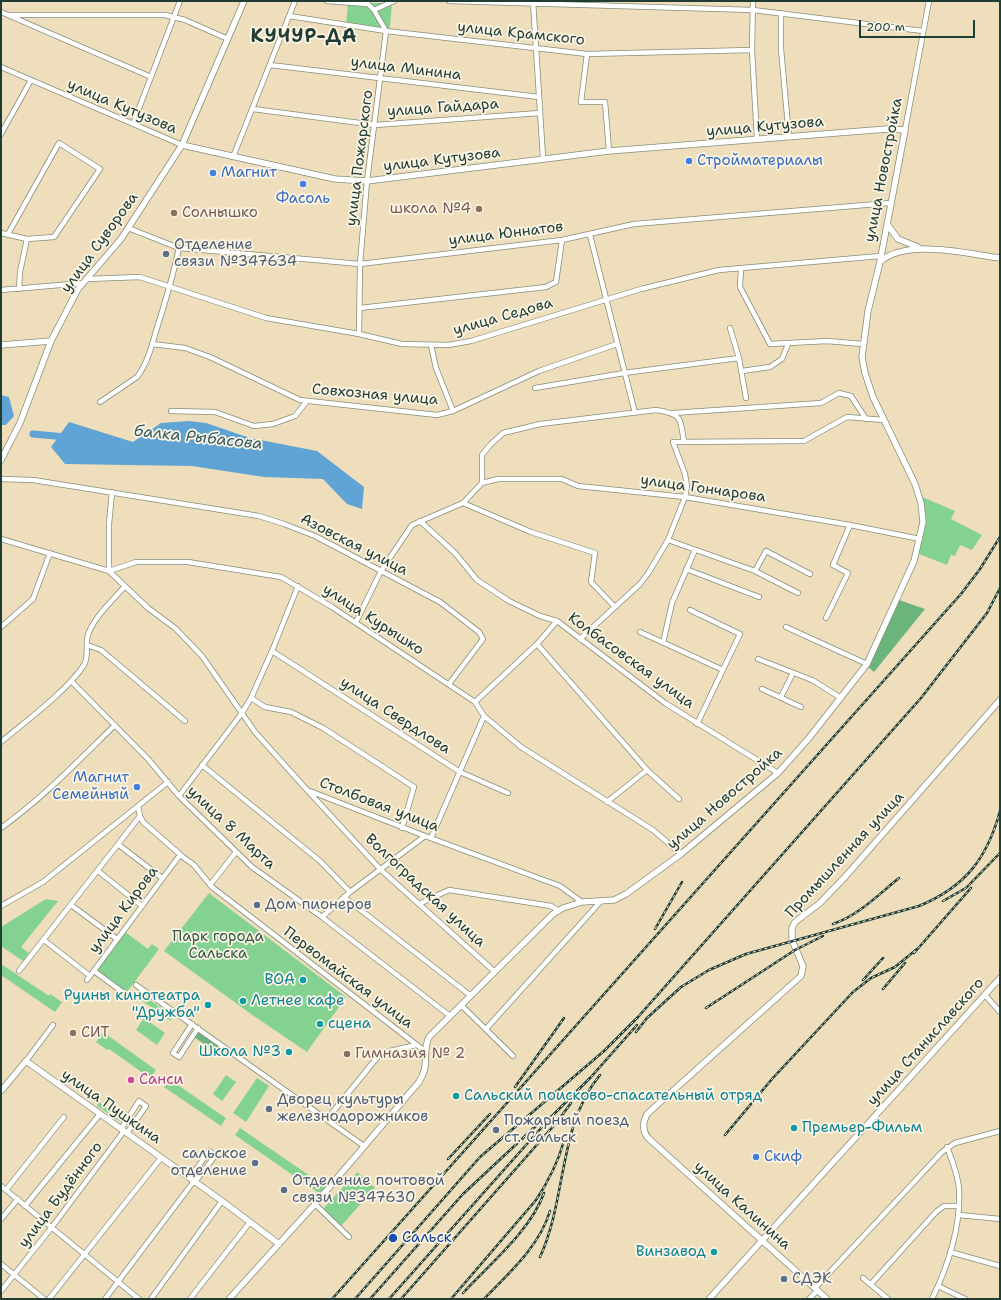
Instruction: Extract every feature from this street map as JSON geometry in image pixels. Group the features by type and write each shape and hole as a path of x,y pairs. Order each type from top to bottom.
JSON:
{"main road":[{"name":"улица Суворова","path":"1,460 20,423 51,341 78,290 128,228 182,145 244,1"},
{"name":"улица Кутузова","path":"182,145 335,179 367,182 543,158 609,151 887,128 905,130"},
{"name":"улица Новостройка","path":"426,1052 426,1044 429,1037 559,911 582,902 614,900 626,894 681,854 778,773 809,738 867,664 914,561 923,522 921,503 915,484 873,397 865,373 862,357 868,311 880,259 905,130"},
{"path":"887,224 898,239 922,248 1000,258"},
{"path":"880,259 895,252 922,248"},
{"path":"1,346 51,341"},
{"name":"Промышленная улица","path":"643,1129 647,1114 801,976 803,966 795,950 792,934 795,922 820,903 845,877 1000,700"},
{"name":"улица Станиславского","path":"709,1299 1000,978"},
{"path":"229,1299 315,1204 419,1082 426,1068 426,1052"},
{"path":"1,1091 26,1061"},
{"name":"улица Пушкина","path":"26,1061 193,1180 279,1244"},
{"name":"улица Калинина","path":"643,1129 647,1137 828,1299"}],"street":[{"path":"133,124 180,1"},
{"path":"233,157 295,1"},
{"path":"327,1 368,4 374,10 386,31"},
{"path":"374,10 394,1"},
{"path":"449,1 533,2 753,10 923,31"},
{"path":"753,1 752,50 758,139"},
{"name":"улица Новостройка","path":"905,130 929,1"},
{"path":"533,2 543,158"},
{"path":"1,12 151,77"},
{"path":"781,13 781,49 789,137"},
{"path":"8,15 165,15 185,20 228,39"},
{"name":"улица Крамского","path":"289,16 386,31 587,54 752,50"},
{"name":"улица Пожарского","path":"358,334 360,308 360,264 367,182 386,31"},
{"path":"587,54 580,102 605,102 609,151"},
{"name":"улица Минина","path":"270,65 539,97"},
{"name":"улица Кутузова","path":"1,67 182,145"},
{"path":"1,134 31,80"},
{"name":"улица Гайдара","path":"253,109 375,125 540,113"},
{"path":"1,233 27,239 54,237 100,169 58,143 8,234"},
{"name":"улица Юннатов","path":"128,228 179,248 360,264 562,240 634,224 890,204"},
{"path":"590,235 635,413"},
{"path":"19,289 20,272 27,239"},
{"path":"360,308 546,287 556,282 562,240"},
{"path":"100,402 137,377 152,344 170,285 179,248"},
{"name":"улица Седова","path":"1,290 140,277 170,285 266,318 358,334 402,344 448,345 471,341 534,321 606,301 641,289 719,270 880,259"},
{"path":"741,269 740,287 770,344 827,341 863,344"},
{"path":"730,328 742,371 746,398"},
{"name":"Совхозная улица","path":"152,344 191,350 229,365 300,400 437,414 453,411 539,371 617,344"},
{"path":"742,371 770,367 782,359 788,344"},
{"path":"431,345 436,368 453,411"},
{"path":"535,388 624,373 739,358"},
{"path":"356,622 381,572 412,525 420,520 463,503 482,483 482,455 503,432 540,424 656,410 673,413 821,403 839,393 851,396 866,419"},
{"path":"171,411 215,412 254,426 273,424 296,416 307,401"},
{"path":"673,413 680,419 684,442"},
{"path":"580,638 615,607 649,572 668,540 685,497 687,486 685,474 673,442 804,441 847,417 884,420"},
{"name":"Азовская улица","path":"1,478 33,480 259,516 315,536 440,602 479,632 483,638 449,684"},
{"name":"улица Гончарова","path":"482,483 498,479 562,479 578,486 685,497 850,525 920,540"},
{"path":"1,539 109,571 109,524 112,492"},
{"path":"463,503 531,532 595,553 591,582 615,607"},
{"name":"Колбасовская улица","path":"420,520 455,553 477,580 509,601 540,616 557,621 664,703 778,773"},
{"path":"826,618 848,573 833,565 850,525"},
{"path":"668,540 755,571 798,593"},
{"path":"663,643 672,603 695,550"},
{"path":"755,571 766,550 810,574"},
{"path":"1,627 33,598 50,553"},
{"name":"улица Курышко","path":"109,571 136,562 188,562 281,577 356,622 475,702 484,716 521,747 606,802 653,830 681,854"},
{"path":"686,569 759,597"},
{"name":"Столбовая улица","path":"109,571 148,608 175,628 202,656 255,732 307,790 402,828 560,886 582,902"},
{"path":"1,742 71,681 85,663 88,652 87,645 89,632 125,586"},
{"path":"179,796 242,713 251,698 298,586"},
{"path":"690,610 740,634 697,724"},
{"path":"475,702 536,644 557,621"},
{"path":"786,627 867,664"},
{"path":"640,632 723,670"},
{"path":"536,644 647,770 678,799"},
{"path":"87,645 101,650 185,722"},
{"name":"улица Свердлова","path":"272,651 460,772 508,793"},
{"path":"758,659 812,680 841,698"},
{"path":"781,697 793,673"},
{"name":"улица 8 Марта","path":"71,681 115,725 168,782 179,796 252,867 322,917 450,1016"},
{"path":"762,689 801,707"},
{"path":"251,698 265,707 291,712 323,728 414,787 402,828"},
{"path":"431,838 484,716"},
{"path":"1,828 19,815 54,784 115,725"},
{"path":"202,765 320,861 350,892"},
{"path":"606,802 647,770"},
{"path":"1,906 43,882 168,782"},
{"name":"Волгоградская улица","path":"307,790 380,870 495,972"},
{"name":"Первомайская улица","path":"138,806 143,822 180,855 194,865 210,885 426,1052"},
{"path":"19,971 119,845 140,816"},
{"path":"322,917 350,892 425,836"},
{"path":"119,845 162,878"},
{"path":"210,885 236,852"},
{"name":"улица Кирова","path":"44,940 88,978 180,855"},
{"path":"98,871 142,906"},
{"path":"419,904 449,890 551,906 559,911"},
{"path":"344,897 471,996"},
{"path":"486,1029 601,901"},
{"path":"71,905 117,940"},
{"path":"94,971 128,996"},
{"path":"136,985 364,1146"},
{"path":"985,994 1000,1012"},
{"path":"461,1005 513,1056"},
{"path":"192,1024 173,1053 179,1057 198,1028"},
{"path":"26,1061 53,1025"},
{"path":"327,1119 380,1054 416,1045"},
{"name":"улица Будённого","path":"1,1292 124,1131 146,1106 139,1101 124,1131"},
{"path":"25,1206 100,1114"},
{"path":"6,1190 64,1117"},
{"path":"809,1299 816,1289 947,1147 1000,1131"},
{"path":"932,1299 950,1252 959,1214 959,1187 947,1147"},
{"path":"105,1299 193,1180 215,1156 209,1151 193,1180"},
{"path":"49,1299 161,1158"},
{"path":"1,1186 139,1299"},
{"path":"1,1219 18,1199"},
{"path":"151,1299 222,1201"},
{"path":"315,1204 349,1237"},
{"path":"871,1284 936,1212 944,1206 959,1206"},
{"path":"959,1214 1000,1219"},
{"path":"190,1299 250,1222"},
{"path":"950,1252 1000,1266"},
{"path":"1,1264 44,1299"},
{"path":"863,1278 888,1299"},
{"path":"938,1286 965,1299"}],"green space":[{"path":"348,3 392,3 390,27 386,31 346,25"},
{"path":"920,496 955,511 951,519 982,535 972,550 960,545 955,556 951,555 947,565 919,554 925,523"},
{"path":"899,600 925,609 874,672 868,667"},
{"name":"Парк города Сальска","path":"209,893 346,997 307,1052 251,1014 164,951"},
{"path":"46,899 58,901 21,947 29,953 23,961 1,946 1,927"},
{"path":"124,931 148,949 152,944 159,949 127,992 96,969"},
{"path":"1,964 49,996 50,994 62,1002 55,1012 1,975"},
{"path":"141,994 173,1016 171,1021 138,998"},
{"path":"144,1018 165,1033 157,1045 136,1030"},
{"path":"197,1031 224,1050 223,1057 194,1037"},
{"path":"103,1032 156,1070 150,1078 109,1049 107,1050 96,1042"},
{"path":"226,1075 236,1082 222,1101 213,1094"},
{"path":"257,1078 269,1086 246,1122 233,1113"},
{"path":"169,1079 226,1118 221,1126 164,1087"},
{"path":"99,1102 115,1113 120,1111 129,1112 122,1123 97,1106"},
{"path":"240,1128 326,1187 320,1194 235,1135"},
{"path":"357,1172 375,1188 341,1226 323,1209"}],"water":[{"path":"1,395 9,397 14,416 6,425 1,425"},
{"path":"189,421 206,423 250,438 317,451 364,487 362,509 347,504 323,479 264,477 192,466 65,464 51,447 69,422 133,442 161,423"}],"waterway":[{"name":"балка Рыбасова","path":"33,434 66,437"}],"railway":[{"path":"332,1299 961,594 980,569 1000,537"},
{"path":"355,1299 480,1157 604,1051 638,1017 921,698 987,613 1000,588"},
{"path":"636,1032 647,1018 681,987 709,970 746,954 919,906 949,890 972,869 981,857 995,828 1000,811"},
{"path":"943,901 966,888 1000,853"},
{"path":"833,924 860,910 899,878"},
{"path":"655,929 682,882"},
{"path":"914,953 971,888"},
{"path":"706,1008 795,950 823,936"},
{"path":"725,1135 772,1079 853,992 871,978 895,967 917,949"},
{"path":"863,980 883,958"},
{"path":"883,989 905,963"},
{"path":"515,1087 564,1018"},
{"path":"389,1299 551,1117 591,1077 637,1025"},
{"path":"540,1257 549,1235 564,1163 577,1116 586,1095 600,1075"},
{"path":"401,1299 557,1122 571,1103"},
{"path":"448,1159 490,1114"},
{"path":"370,1299 463,1194 539,1123"},
{"path":"451,1299 536,1200 552,1172 564,1141"},
{"path":"463,1293 520,1233 538,1207 544,1193"},
{"path":"484,1299 531,1248 539,1236 550,1211"}],"place":[{"name":"Стройматериалы","path":"689,161"},
{"name":"Магнит","path":"213,173"},
{"name":"Фасоль","path":"303,184"},
{"name":"школа №4","path":"479,209"},
{"name":"Солнышко","path":"174,213"},
{"name":"Отделение связи №347634","path":"166,254"},
{"name":"Магнит Семейный","path":"137,787"},
{"name":"Дом пионеров","path":"257,905"},
{"name":"ВОА","path":"303,980"},
{"name":"Летнее кафе","path":"243,1001"},
{"name":"Руины кинотеатра \"Дружба\"","path":"208,1005"},
{"name":"сцена","path":"320,1024"},
{"name":"СИТ","path":"73,1033"},
{"name":"Школа №3","path":"289,1052"},
{"name":"Гимназия № 2","path":"347,1054"},
{"name":"Санси","path":"131,1080"},
{"name":"Сальский поисково-спасательный отряд","path":"456,1096"},
{"name":"Дворец культуры железнодорожников","path":"269,1109"},
{"name":"Премьер-Фильм","path":"794,1128"},
{"name":"Пожарный поезд ст. Сальск","path":"496,1130"},
{"name":"Скиф","path":"756,1157"},
{"name":"сальское отделение","path":"255,1163"},
{"name":"Отделение почтовой связи №347630","path":"284,1190"},
{"name":"Сальск","path":"393,1238"},
{"name":"Винзавод","path":"714,1252"},
{"name":"СДЭК","path":"784,1279"}],"district":[{"name":"КУЧУР-ДА","path":"304,37"}]}
